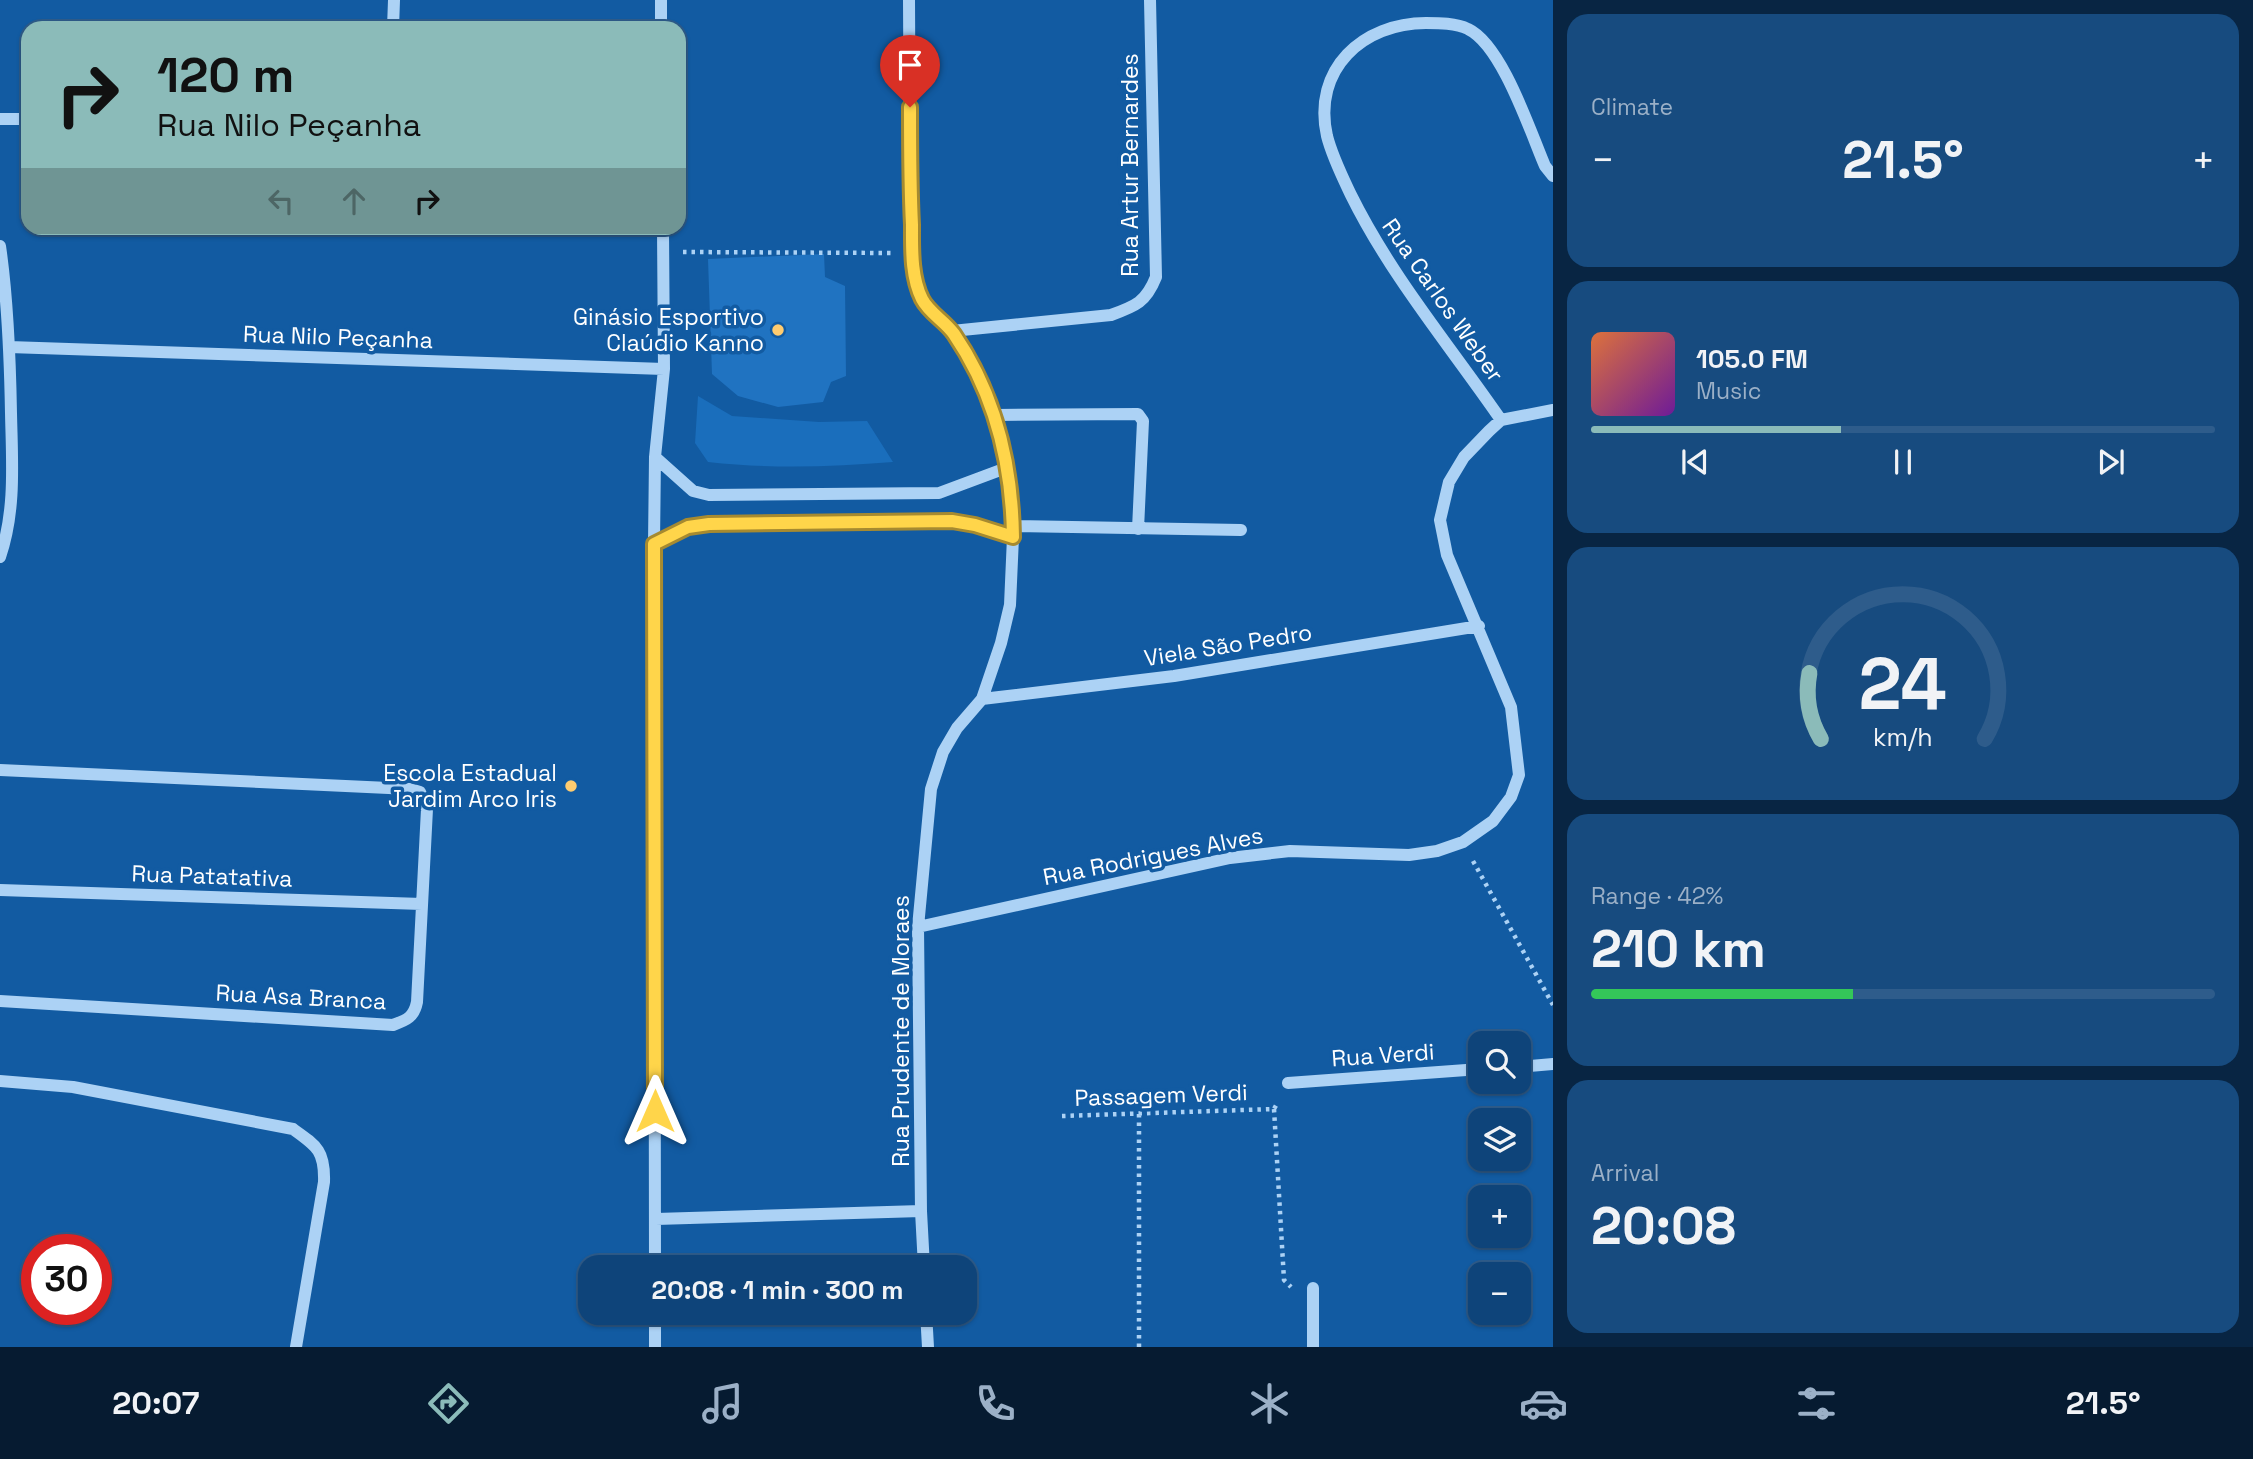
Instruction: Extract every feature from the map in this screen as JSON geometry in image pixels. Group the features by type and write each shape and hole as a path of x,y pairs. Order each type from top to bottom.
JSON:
{"street":[{"path":"393,21 394,0"},
{"path":"661,0 661,21"},
{"name":"Rua Prudente de Moraes","path":"909,0 915,280 922,301 952,331 980,377 995,415 1006,468 1013,531 1010,605 1001,643 982,699 952,736 943,752 931,789 918,927 923,1255"},
{"name":"Rua Artur Bernardes","path":"952,331 1111,315 1135,306 1150,293 1156,277 1150,0"},
{"name":"Rua Carlos Weber","path":"1501,420 1408,293 1367,228 1326,134 1324,102 1333,74 1351,49 1377,31 1405,23 1442,23 1469,29 1490,47 1502,67 1545,166 1553,176"},
{"path":"0,119 21,119"},
{"path":"655,1255 654,544 655,457 664,369 663,235"},
{"path":"0,246 9,346 13,488 8,533 0,557"},
{"name":"Rua Nilo Peçanha","path":"9,346 664,369"},
{"path":"1501,420 1553,410"},
{"path":"995,415 1138,414 1143,421 1138,529"},
{"name":"Rua Rodrigues Alves","path":"918,927 1230,858 1290,851 1409,855 1437,851 1463,842 1493,821 1511,797 1520,775 1511,707 1447,555 1440,520 1449,482 1464,457 1501,420"},
{"path":"655,457 693,491 709,495 939,493 1006,468"},
{"path":"654,544 688,527 709,524 952,521 1013,531 1241,530"},
{"name":"Viela São Pedro","path":"982,699 1174,676 1479,626"},
{"name":"Rua Asa Branca","path":"0,770 410,789 420,792 427,809 415,1013 407,1020 393,1025 0,1001"},
{"name":"Rua Patatativa","path":"0,890 422,904"},
{"path":"1531,1066 1553,1064"},
{"name":"Rua Verdi","path":"1288,1083 1468,1070"},
{"path":"0,1081 73,1087 293,1129 314,1144 325,1163 324,1182 296,1347"},
{"path":"656,1219 921,1211"},
{"path":"1313,1288 1313,1347"},
{"path":"655,1325 655,1347"},
{"path":"927,1325 928,1347"}],"path":[{"path":"663,252 913,253"},
{"path":"1463,842 1553,1005"},
{"name":"Passagem Verdi","path":"1062,1116 1274,1109 1288,1083"},
{"path":"1274,1109 1284,1280 1290,1287 1313,1288"},
{"path":"1139,1114 1139,1347"}],"shaded area":[{"path":"698,396 732,416 819,422 867,421 893,462 754,466 708,462 695,443"}],"building":[{"name":"Ginásio Esportivo Claúdio Kanno","path":"824,254 825,277 845,286 846,376 831,382 823,402 778,407 738,396 712,374 708,259"}],"place":[{"name":"Ginásio Esportivo Claúdio Kanno","path":"778,330"},
{"name":"Escola Estadual Jardim Arco Iris","path":"571,786"}],"route":[{"path":"655,1111 654,544 688,527 709,524 952,521 1013,537 1006,468 995,415 980,377 952,331 922,301 915,280 910,107"}]}
